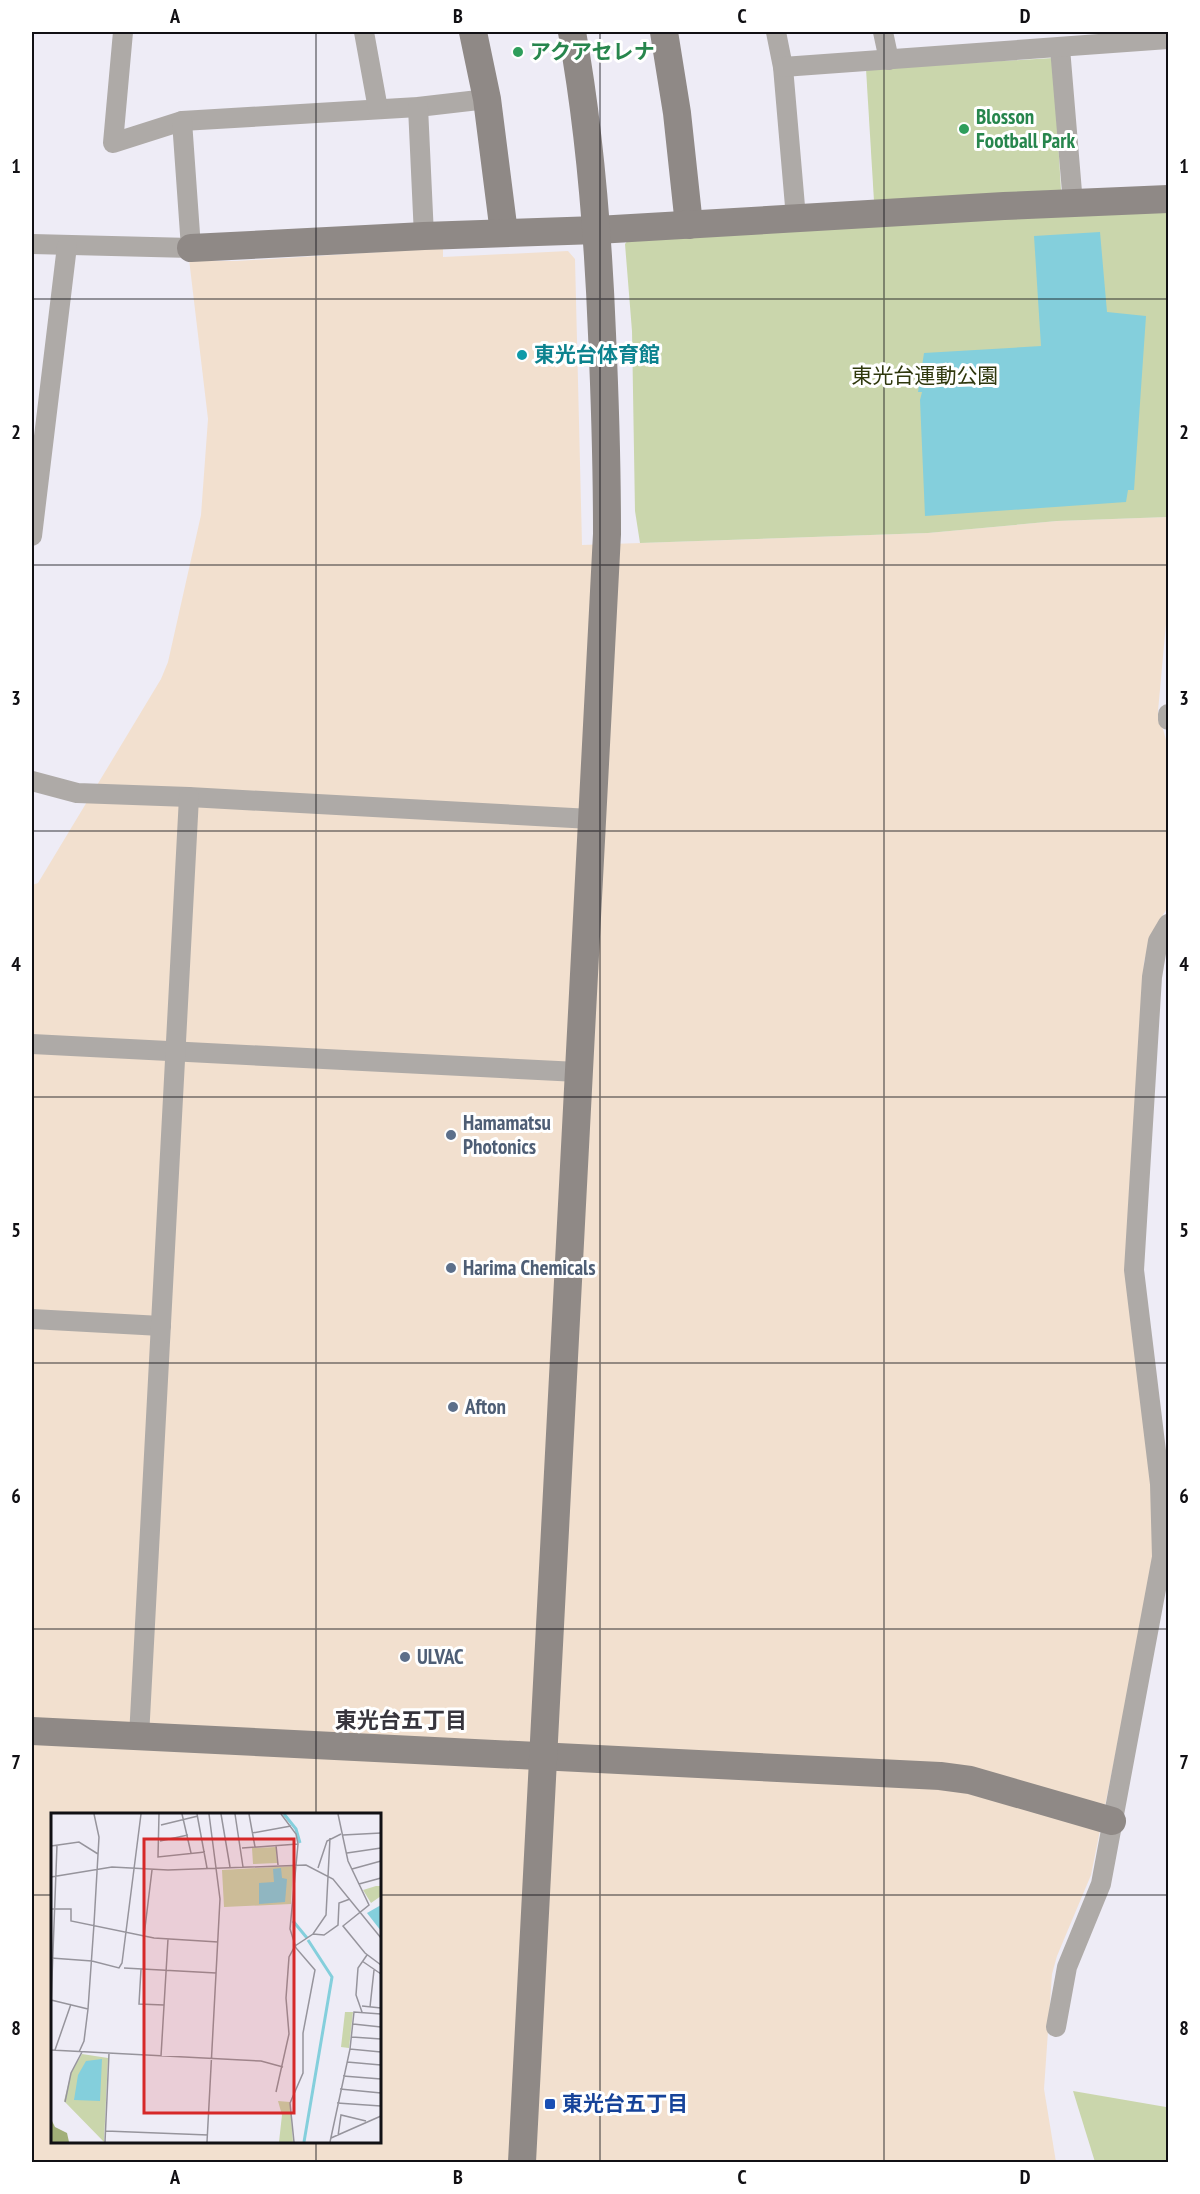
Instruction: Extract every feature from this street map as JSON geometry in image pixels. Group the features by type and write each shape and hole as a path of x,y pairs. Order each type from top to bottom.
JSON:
{"street":[{"path":"123,32 113,142 182,121 418,107 487,99"},
{"path":"364,32 378,109"},
{"path":"473,32 487,99 504,233"},
{"path":"522,2163 607,534 607,475 597,230 572,32"},
{"path":"664,32 677,113 688,225"},
{"path":"776,32 783,67 796,218"},
{"path":"884,32 889,60"},
{"path":"783,67 1168,39"},
{"path":"1060,48 1073,204"},
{"path":"418,107 424,236"},
{"path":"182,121 191,248"},
{"path":"32,244 191,248 597,230 1168,199"},
{"path":"32,536 67,246"},
{"path":"1168,714 1168,720"},
{"path":"32,781 77,793 591,819"},
{"path":"140,1737 189,797"},
{"path":"1056,2027 1068,1966 1101,1884 1161,1557 1160,1484 1134,1270 1152,977 1158,941 1168,924"},
{"path":"32,1044 578,1072"},
{"path":"32,1319 161,1326"},
{"path":"32,1731 940,1776 970,1780 1112,1821"}],"shaded area":[{"path":"443,248 443,257 568,251 575,259 582,545 928,533 1057,521 1168,517 1168,602 1158,711 1168,747 1168,907 1150,940 1144,962 1127,1250 1152,1493 1154,1547 1142,1623 1091,1875 1057,1956 1052,1974 1044,2089 1056,2162 32,2162 32,885 38,883 161,679 168,662 201,515 208,419 189,259 237,261"}],"green space":[{"name":"Blosson Football Park","path":"1053,58 1061,190 874,201 866,69"},
{"name":"東光台運動公園","path":"1168,204 1168,517 1057,521 928,533 640,543 635,511 632,331 625,244 629,239"},
{"path":"1073,2091 1166,2107 1168,2162 1095,2162"}],"water":[{"path":"1100,232 1107,312 1146,316 1134,490 1128,490 1126,502 925,516 920,400 922,392 918,392 924,353 1041,346 1034,236"}],"place":[{"name":"アクアセレナ","path":"518,52"},
{"name":"Blosson Football Park","path":"964,129"},
{"name":"東光台体育館","path":"522,355"},
{"name":"Hamamatsu Photonics","path":"451,1135"},
{"name":"Harima Chemicals","path":"451,1268"},
{"name":"Afton","path":"453,1407"},
{"name":"ULVAC","path":"405,1657"},
{"name":"東光台五丁目","path":"550,2104"}],"district":[{"name":"東光台五丁目","path":"401,1720"}]}
